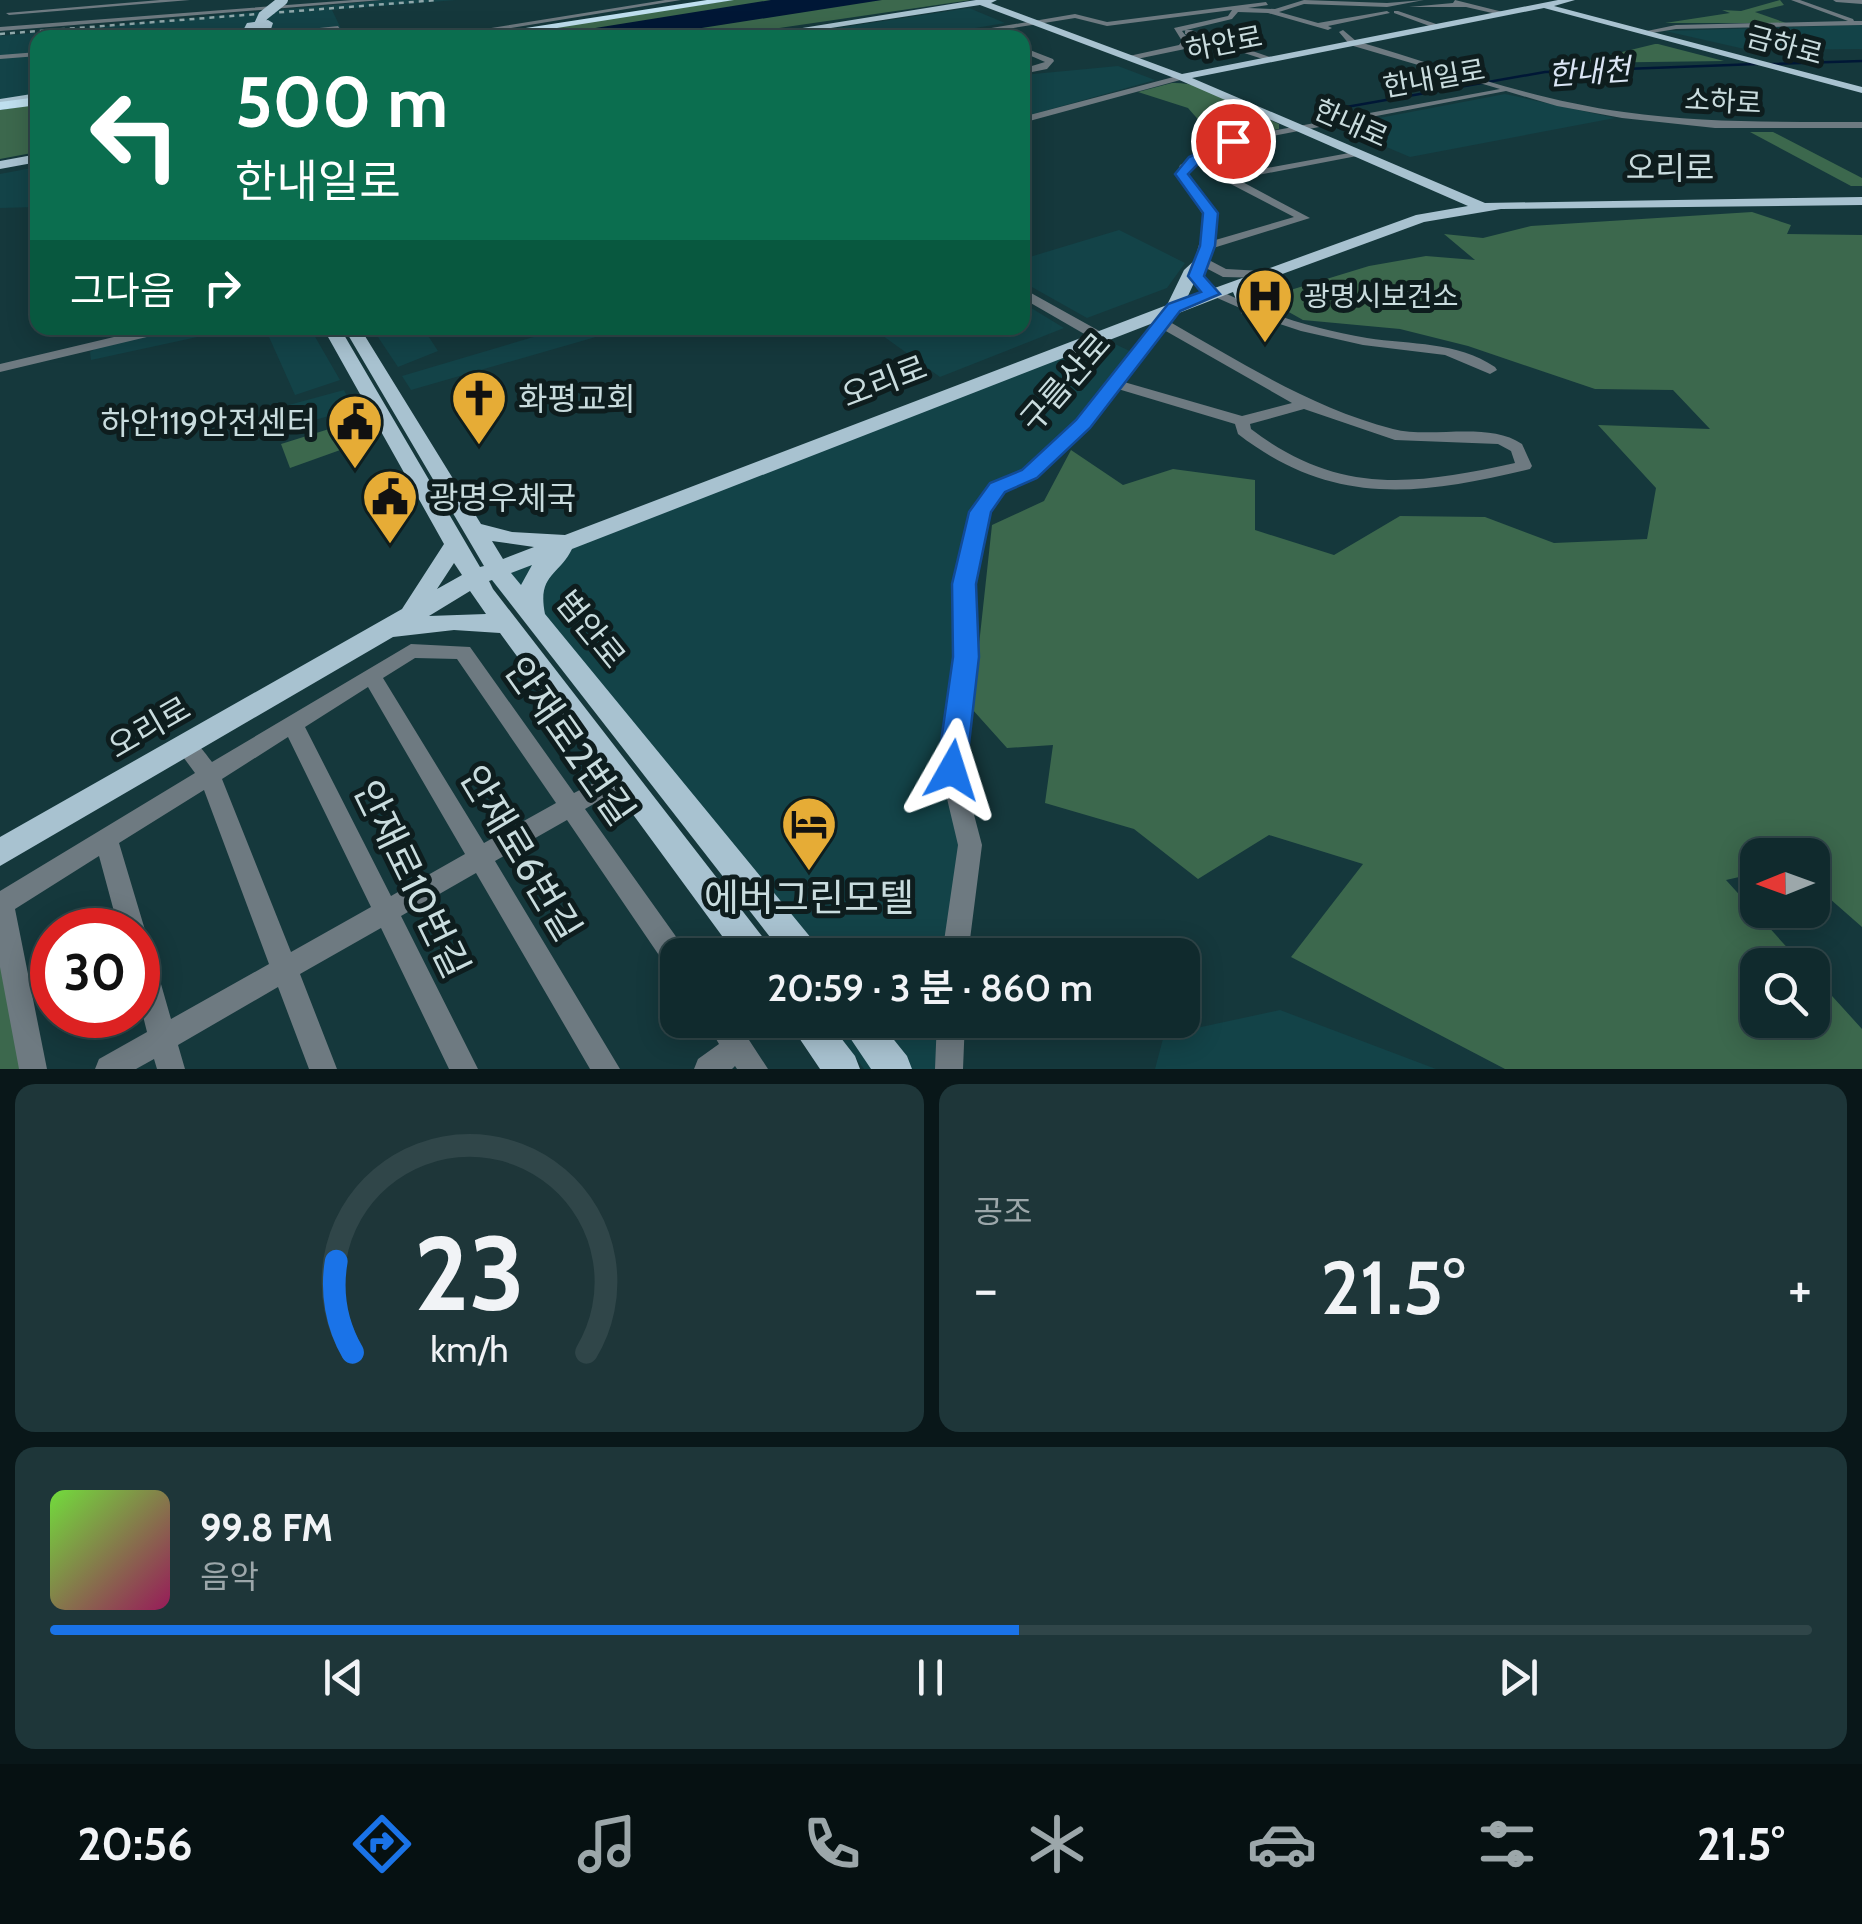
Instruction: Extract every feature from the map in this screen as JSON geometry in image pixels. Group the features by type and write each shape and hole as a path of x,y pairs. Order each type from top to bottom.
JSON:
{"highway":[{"path":"514,30 690,0"},
{"path":"574,20 704,0"},
{"path":"503,30 714,0"},
{"path":"574,20 729,0"},
{"path":"0,106 30,101"}],"main road":[{"path":"797,30 1002,0"},
{"name":"금하로","path":"1521,0 1862,88"},
{"name":"하안로","path":"1181,76 1571,0"},
{"name":"한내로","path":"989,1 1181,76 1482,207"},
{"path":"262,9 282,2"},
{"path":"261,30 262,16 282,2"},
{"path":"248,30 250,25 269,24 264,30"},
{"path":"1162,69 1209,71"},
{"path":"0,165 30,159"},
{"path":"1430,184 1474,198 1528,204"},
{"path":"1430,184 1450,202 1441,213"},
{"name":"오리로","path":"0,853 486,574 1098,336 1167,316 1238,284 1441,213 1482,207 1862,200"},
{"path":"1167,316 1205,254"},
{"path":"1238,284 1248,310"},
{"name":"범안로","path":"336,335 486,574 622,777 743,938"},
{"name":"범안로","path":"356,335 464,537"},
{"path":"384,631 429,588 464,537 576,539"},
{"path":"384,631 455,620 522,624 534,577 546,561 576,539"},
{"name":"범안로","path":"522,624 790,938"},
{"path":"819,1038 842,1069"},
{"path":"870,1038 894,1069"}],"street":[{"path":"0,20 26,0"},
{"path":"9,13 184,0"},
{"path":"170,16 184,0"},
{"path":"282,2 378,0"},
{"path":"484,30 678,0"},
{"path":"1256,0 1267,8 1367,40"},
{"path":"1369,2 1386,0"},
{"path":"1132,58 1182,47 1186,41 1177,30 1230,18 1236,10 1283,10 1296,2 1310,1 1422,0"},
{"path":"1444,0 1501,14"},
{"path":"1794,0 1861,23"},
{"path":"1836,0 1862,2"},
{"name":"하안로","path":"1369,2 1438,26"},
{"path":"1319,25 1440,4 1465,5"},
{"path":"1032,21 1076,16 1107,24 1267,8"},
{"path":"0,29 262,9"},
{"name":"한내로","path":"975,30 1032,21"},
{"path":"1648,31 1861,23"},
{"path":"1188,32 1272,59"},
{"path":"1343,32 1353,43"},
{"name":"소하로","path":"1353,43 1507,90 1589,110 1696,124 1862,125"},
{"path":"1030,52 1050,61 1030,70"},
{"path":"0,57 30,55"},
{"name":"하안로","path":"1030,118 1181,76"},
{"name":"한내일로","path":"1214,293 1196,276 1205,254 1210,213 1182,174 1184,167 1224,144 1507,90"},
{"path":"1205,254 1304,218 1228,178 1357,153"},
{"path":"1205,254 1232,275 1262,276"},
{"path":"1214,293 1267,319 1367,342 1443,350 1490,370"},
{"path":"1030,297 1098,336"},
{"path":"1167,316 1305,404 1395,435 1499,439 1514,444 1522,452 1524,466 1440,484 1351,480 1276,456 1243,432 1242,421"},
{"name":"구름산로","path":"957,938 970,845 952,770 966,657 964,584 980,512 998,487 1030,474 1063,443 1167,316"},
{"path":"0,368 139,335"},
{"path":"1113,382 1242,421 1305,404"},
{"name":"안재로2번길","path":"33,1069 1,904 410,652 463,652 662,938"},
{"name":"안재로6번길","path":"371,675 606,1069"},
{"name":"안재로10번길","path":"292,723 464,1069"},
{"path":"186,746 208,774 323,1069"},
{"path":"109,1069 622,777"},
{"path":"106,838 126,908"},
{"path":"160,1031 171,1069"},
{"path":"949,1069 951,1038"},
{"path":"708,1069 746,1058"}],"shaded area":[{"path":"386,0 456,0 332,10 342,30 64,30"},
{"path":"771,0 882,0 689,30 583,30"},
{"path":"969,8 1005,23 963,30 824,30"},
{"path":"1862,25 1862,49 1749,50 1665,31"},
{"path":"30,33 30,96 0,100 0,36"},
{"path":"1118,66 1155,80 1030,115 1030,74"},
{"path":"1505,94 1615,118 1410,157 1337,126"},
{"path":"30,168 30,207 0,208 0,174"},
{"path":"1119,230 1185,263 1167,288 1087,318 1030,286 1030,257"},
{"path":"1030,307 1064,328 940,377 882,335 1030,335"},
{"path":"150,335 207,335 91,360 90,352"},
{"path":"268,335 314,335 340,380 295,395"},
{"path":"377,335 428,335 438,351 398,367"},
{"path":"540,335 603,335 411,390 402,376"},
{"path":"1098,336 1136,354 1053,453 998,487 980,512 951,769 970,845 957,938 771,938 678,806 486,574"},
{"path":"344,390 353,409 294,426 285,406"},
{"path":"1280,1010 1436,1069 1155,1069 1163,1038 1200,1038 1200,1027"},
{"path":"841,1038 950,1038 949,1069 864,1069"}],"green space":[{"path":"733,0 971,0 766,30 529,30"},
{"path":"1780,0 1784,5 1755,12 1786,23 1665,23 1730,13 1722,10 1741,11"},
{"path":"1655,44 1724,61 1577,63"},
{"path":"1172,83 1213,91 1279,124 1279,129 1216,140 1188,108 1138,92"},
{"path":"30,105 30,153 0,159 0,110"},
{"path":"1750,132 1773,132 1862,178 1862,186 1851,186"},
{"path":"1752,212 1791,225 1787,234 1862,235 1862,927 1830,899 1830,838 1740,838 1740,877 1726,880 1740,895 1740,928 1769,928 1788,948 1740,948 1740,1038 1830,1038 1830,994 1862,1029 1862,1069 1505,1069 1291,957 1363,864 1269,835 1198,879 1134,829 1045,803 1053,745 1007,748 972,709 992,525 1044,501 1071,450 1123,485 1173,469 1255,480 1255,530 1334,555 1400,516 1485,517 1554,543 1647,539 1656,488 1598,425 1710,429 1673,390 1595,389 1468,346 1400,329 1303,320 1264,298 1369,266 1426,256 1475,260 1444,234 1483,238 1531,226"},
{"path":"345,424 357,444 290,468 281,444"},
{"path":"0,902 33,1069 0,1069"}],"waterway":[{"name":"한내천","path":"1772,64 1862,61"},
{"name":"한내천","path":"1318,112 1545,72 1757,64"}],"railway":[{"path":"52,30 438,0"},
{"path":"0,34 30,32"}],"place":[{"name":"광명시보건소","path":"1265,345"},
{"name":"화평교회","path":"479,447"},
{"name":"하안119안전센터","path":"355,471"},
{"name":"광명우체국","path":"390,546"},
{"name":"에버그린모텔","path":"809,873"}],"route":[{"path":"952,770 966,657 964,584 980,512 998,487 1030,474 1083,424 1174,308 1212,294 1199,285 1196,276 1212,220 1182,174 1184,167 1194,160 1233,141"}]}
